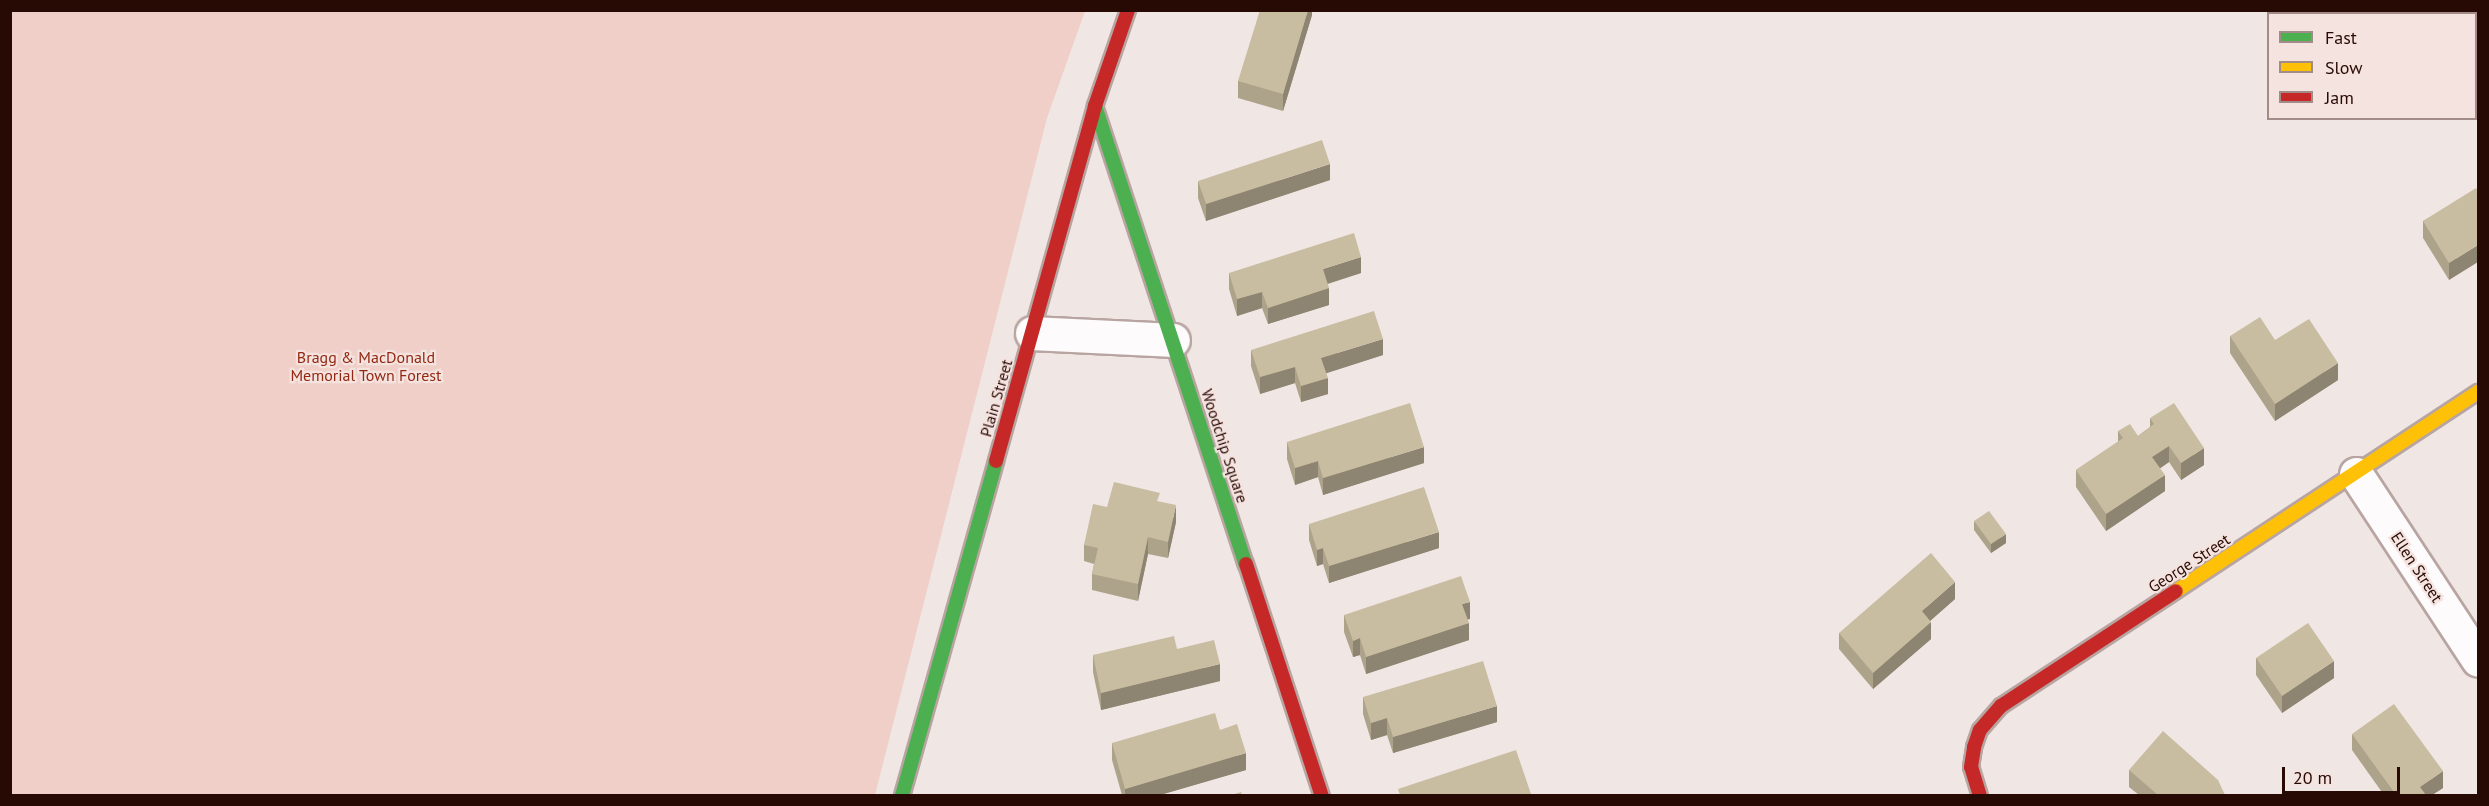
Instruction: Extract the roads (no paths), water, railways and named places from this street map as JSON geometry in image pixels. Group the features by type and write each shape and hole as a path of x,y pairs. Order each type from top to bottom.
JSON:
{"street":[{"name":"Plain Street","path":"902,795 1095,106 1128,10"},
{"name":"Woodchip Square","path":"1095,106 1323,795"},
{"path":"1032,333 1173,340"},
{"name":"George Street","path":"1980,795 1971,767 1974,747 1980,730 2001,706 2478,392"},
{"name":"Ellen Street","path":"2356,474 2478,660"}],"park label":[{"name":"Bragg & MacDonald Memorial Town Forest","path":"366,366"}]}
